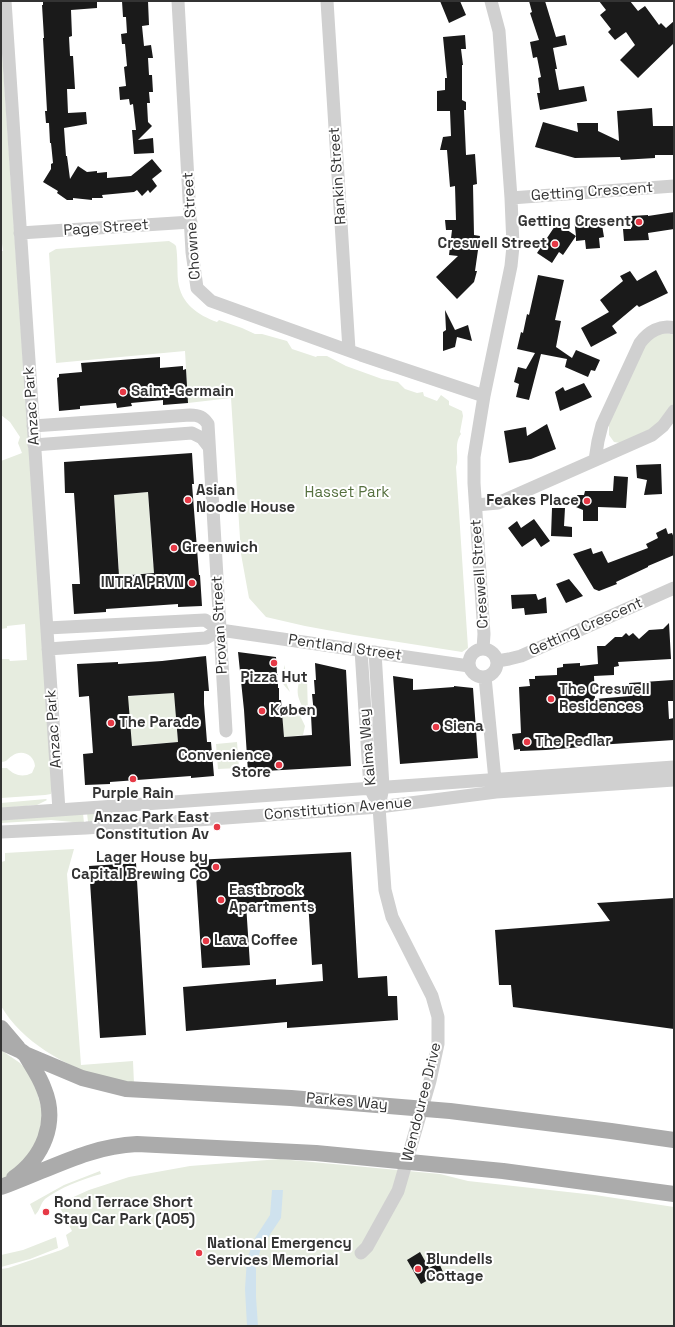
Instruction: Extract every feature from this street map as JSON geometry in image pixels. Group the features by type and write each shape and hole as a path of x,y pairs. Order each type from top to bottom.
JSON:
{"main road":[{"path":"1,1028 23,1053 45,1090 50,1110 48,1129 42,1146 34,1160 21,1173 1,1186"},
{"name":"Parkes Way","path":"1,1042 82,1078 126,1089 291,1098 450,1111 674,1140"},
{"path":"1,1186 28,1177 82,1154 111,1147 137,1144 182,1145 316,1153 503,1171 674,1194"},
{"path":"1,1198 15,1193 74,1163 111,1147"}],"street":[{"name":"Anzac Park","path":"5,1 59,810"},
{"name":"Chowne Street","path":"178,1 192,252 197,288 211,301 484,396"},
{"name":"Rankin Street","path":"327,1 349,350"},
{"name":"Creswell Street","path":"483,649 483,614 474,457 484,396 511,261 512,235 511,198 499,31 492,1"},
{"name":"Getting Crescent","path":"511,198 674,186"},
{"name":"Page Street","path":"20,233 191,222"},
{"path":"596,460 598,441 602,425 642,341 650,333 659,328 674,328"},
{"path":"476,505 498,503 655,434 674,411"},
{"name":"Provan Street","path":"33,426 198,415 204,418 208,424 226,731"},
{"path":"172,416 174,434"},
{"path":"34,445 192,433 198,435 209,447"},
{"name":"Getting Crescent","path":"497,660 506,660 518,657 674,588"},
{"name":"Pentland Street","path":"47,628 205,620 220,630 469,666"},
{"path":"174,621 175,640"},
{"path":"126,624 127,644"},
{"path":"48,649 206,638 220,630"},
{"path":"483,649 487,649 494,654 497,660 497,665 493,673 485,677 477,676 473,673 469,666 472,654 483,649"},
{"name":"Kalma Way","path":"361,650 370,788 379,807"},
{"name":"Kalma Way","path":"375,652 383,787 379,807"},
{"path":"485,677 494,780"},
{"name":"Constitution Avenue","path":"1,814 674,767"},
{"name":"Constitution Avenue","path":"1,832 94,828 379,807 496,792 674,780"},
{"name":"Wendouree Drive","path":"361,1254 367,1247 398,1191 430,1081 438,1044 438,1016 432,996 392,916 385,890 379,807"}],"green space":[{"path":"1,36 52,789 51,794 1,798 1,768 7,768 15,774 28,775 32,773 35,766 32,758 23,753 16,754 6,761 1,762 1,659 9,659 10,661 27,660 25,624 7,626 7,628 1,629 1,461 22,453 18,443 20,437 10,422 1,415 1,251 3,251 1,236"},
{"name":"Hasset Park","path":"169,241 176,246 178,281 183,296 192,308 203,316 217,322 219,320 255,334 262,334 287,341 292,349 316,357 327,356 346,366 382,379 398,382 405,389 417,393 423,392 424,396 437,401 441,395 449,401 449,405 462,411 463,416 460,432 461,434 457,442 456,467 468,648 462,652 354,635 266,617 249,598 241,554 231,398 188,403 185,351 56,363 49,253 56,249"},
{"path":"667,333 674,335 674,403 655,427 620,443 614,442 609,435 609,424 646,344 656,335"},
{"path":"148,492 153,565 163,572 116,576 116,569 119,569 114,495"},
{"path":"285,665 285,680 290,692 282,680"},
{"path":"301,677 307,678 307,715 298,697 298,688"},
{"path":"180,692 195,731 177,732 178,742 127,746 124,697"},
{"path":"294,708 297,709 305,726 303,735 284,737 282,713"},
{"path":"237,742 239,768 218,769 216,744"},
{"path":"47,800 37,805 2,808 1,803"},
{"path":"119,812 122,815 119,819 88,822 87,813"},
{"path":"83,813 84,823 51,820 1,823 1,819"},
{"path":"74,849 67,874 81,1065 133,1061 134,1084 115,1081 89,1073 74,1067 46,1051 20,1031 1,1006 1,862 5,861 5,853"},
{"path":"1,1050 20,1063 33,1077 45,1122 29,1159 1,1181"},
{"path":"280,1159 440,1174 468,1181 595,1195 674,1207 674,1326 1,1326 1,1269 8,1268 69,1246 66,1235 72,1231 58,1204 89,1190 129,1177 190,1166"},
{"path":"100,1171 101,1174 72,1184 45,1199 35,1215 30,1204 64,1185"},
{"path":"56,1237 58,1248 30,1259 1,1267 1,1255 23,1250"}],"water":[{"path":"272,1190 283,1190 281,1218 261,1248 255,1268 258,1326 247,1326 245,1289 247,1259 255,1238 270,1215"}],"building":[{"path":"43,1 97,1 97,8 71,10 72,36 69,37 70,56 73,56 75,89 67,89 68,113 86,112 87,124 64,128 66,156 70,179 78,166 87,172 107,172 107,178 131,176 152,159 162,171 152,179 157,186 150,193 148,190 142,196 137,190 134,192 102,195 103,198 92,198 92,200 73,198 73,200 67,200 57,193 58,191 43,182 51,169 51,164 53,163 49,123 46,123 45,111 47,111 43,38"},
{"path":"122,1 148,1 149,25 142,26 144,46 151,45 153,58 148,58 149,75 152,75 153,92 149,92 150,103 147,103 148,122 152,126 138,140 153,138 154,153 134,154 132,130 136,130 133,104 130,105 129,99 120,100 119,87 126,86 124,67 127,66 125,44 122,44 121,34 127,33 126,17 123,17"},
{"path":"440,1 460,1 466,15 449,23"},
{"path":"529,1 545,1 556,37 565,35 567,45 553,48 559,90 584,86 587,101 540,110 537,93 540,93 538,78 541,77 537,57 533,58 530,42 539,40 530,13 532,12"},
{"path":"599,1 630,1 638,11 645,6 659,25 661,23 666,28 674,21 674,43 638,78 620,60 635,45 626,32 615,40 608,32 611,29 600,15 606,10"},
{"path":"465,35 466,49 461,49 463,65 462,100 466,102 466,110 464,110 466,155 475,154 477,184 473,185 474,235 480,236 475,271 477,271 474,282 457,299 436,277 458,256 449,255 452,230 446,230 445,220 456,220 455,186 450,187 447,150 440,150 443,137 451,136 450,111 437,111 437,91 445,90 445,78 447,78 443,37"},
{"path":"652,108 653,126 674,126 674,155 655,155 655,158 621,160 620,157 575,158 535,147 543,122 578,132 577,123 598,123 598,131 619,141 617,111"},
{"path":"674,212 674,229 648,233 649,240 624,241 623,229 631,229 631,216 648,216"},
{"path":"589,216 589,221 594,220 594,226 602,225 604,237 599,238 600,248 586,249 585,240 576,241 574,218"},
{"name":"Creswell Street","path":"557,223 576,236 563,255 559,252 552,263 537,253"},
{"path":"656,270 668,293 639,307 637,305 612,326 617,333 591,347 581,328 609,312 600,300 623,281 620,276 630,271 637,281"},
{"path":"538,275 564,280 555,320 561,321 556,347 572,358 576,350 600,360 595,371 591,370 588,377 565,367 567,359 541,354 529,400 516,397 519,384 514,382 518,367 526,369 535,353 517,349 521,332 523,333 527,314 529,315"},
{"path":"445,310 455,330 468,325 472,341 457,337 455,347 443,351 443,332 446,330"},
{"name":"Saint-Germain","path":"160,357 160,368 183,366 183,370 186,369 188,403 163,405 163,400 131,403 132,406 117,408 116,403 80,406 80,409 59,411 57,378 59,377 59,374 82,372 81,363"},
{"path":"584,383 592,397 560,411 555,392 563,387 565,391"},
{"path":"547,424 556,449 531,459 509,463 504,431 526,427 527,436"},
{"name":"Greenwich","path":"192,453 194,484 192,484 202,606 178,607 178,604 106,609 106,612 74,614 72,584 80,584 74,493 65,493 64,462","holes":["148,492 154,573 119,576 114,495"]},
{"path":"661,464 662,494 644,495 647,480 637,478 636,465"},
{"path":"614,476 628,477 626,508 598,507 598,521 583,521 583,510 576,507 577,495 584,495 585,491 613,491"},
{"path":"552,508 565,508 564,526 572,527 572,537 551,536"},
{"path":"534,519 550,541 541,547 535,538 522,547 508,528 517,521 521,528"},
{"path":"666,528 668,534 672,533 674,538 674,555 616,582 617,584 599,591 594,589 573,554 591,548 593,554 602,551 608,563 648,548 646,544 658,538 656,533"},
{"path":"569,579 583,596 566,603 556,584"},
{"path":"536,594 538,600 546,597 547,613 525,615 524,608 512,609 511,595"},
{"path":"669,623 671,659 618,662 619,666 614,667 614,675 594,676 595,699 630,696 629,683 673,680 674,701 668,701 669,719 674,718 674,740 546,750 514,750 512,734 521,733 519,687 530,686 529,679 535,679 535,676 557,675 557,668 563,667 563,664 580,663 580,666 598,664 597,646 605,646 615,637 622,637 626,633 629,636 633,633 639,639 649,630 663,629"},
{"name":"Køben","path":"238,652 276,657 279,700 281,700 284,737 312,735 311,715 314,714 312,694 315,694 315,663 346,670 351,766 248,772"},
{"name":"The Parade","path":"206,656 209,691 204,691 204,704 207,742 211,742 214,776 191,778 191,776 85,785 83,754 93,753 89,696 79,697 77,664 118,662 118,664","holes":["174,693 178,742 132,746 128,696"]},
{"name":"Siena","path":"393,676 413,679 413,690 454,686 473,688 478,758 400,764"},
{"path":"351,852 358,978 387,976 388,996 397,996 398,1020 287,1028 287,1022 186,1031 183,987 276,979 276,985 323,981 322,964 312,965 308,900 246,904 250,965 202,968 195,860"},
{"path":"136,863 146,1035 100,1038 89,866"},
{"path":"674,898 674,1029 513,1007 511,985 499,985 495,930 610,921 597,903"},
{"name":"Blundells Cottage","path":"420,1252 429,1268 439,1263 443,1272 421,1284 407,1260"}],"place":[{"name":"Getting Cresent","path":"639,222"},
{"name":"Creswell Street","path":"555,244"},
{"name":"Saint-Germain","path":"123,392"},
{"name":"Asian Noodle House","path":"188,500"},
{"name":"Feakes Place","path":"587,501"},
{"name":"Greenwich","path":"174,548"},
{"name":"INTRA PRVN","path":"192,583"},
{"name":"Pizza Hut","path":"274,663"},
{"name":"The Creswell Residences","path":"551,699"},
{"name":"Køben","path":"262,711"},
{"name":"The Parade","path":"111,723"},
{"name":"Siena","path":"436,727"},
{"name":"The Pedlar","path":"527,742"},
{"name":"Convenience Store","path":"279,765"},
{"name":"Purple Rain","path":"133,779"},
{"name":"Anzac Park East Constitution Av","path":"217,827"},
{"name":"Lager House by Capital Brewing Co","path":"216,867"},
{"name":"Eastbrook Apartments","path":"221,900"},
{"name":"Lava Coffee","path":"206,941"},
{"name":"Rond Terrace Short Stay Car Park (A05)","path":"46,1212"},
{"name":"National Emergency Services Memorial","path":"199,1253"},
{"name":"Blundells Cottage","path":"418,1269"}]}
